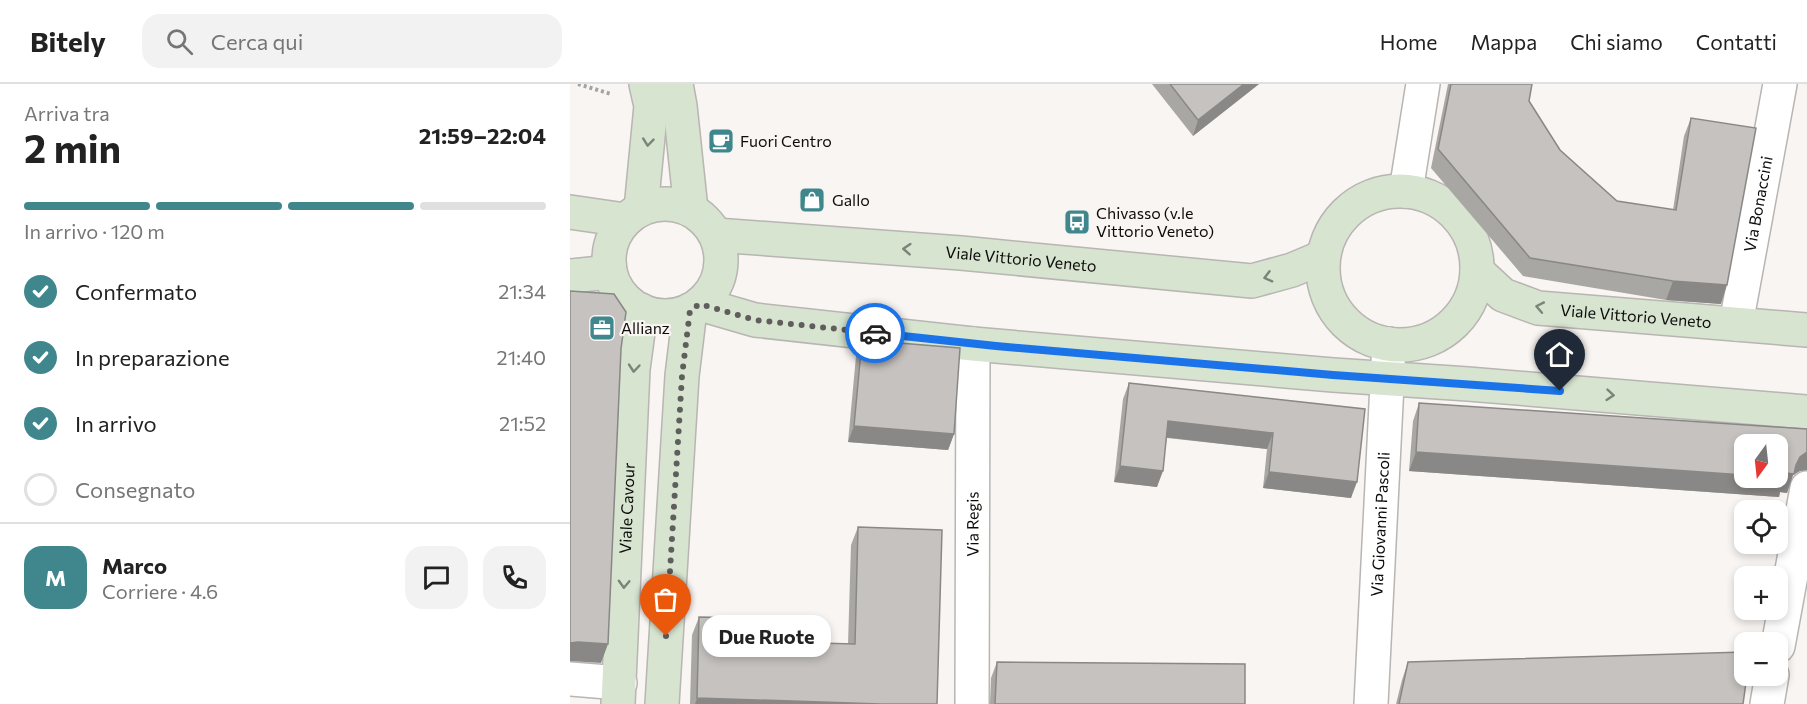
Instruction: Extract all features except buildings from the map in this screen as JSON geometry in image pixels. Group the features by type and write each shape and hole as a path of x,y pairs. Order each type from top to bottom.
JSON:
{"main road":[{"path":"633,215 651,106 646,84"},
{"path":"676,84 691,210"},
{"path":"1333,375 1387,342 1421,342 1439,334 1454,323 1466,308 1474,291 1478,271 1475,248 1465,226 1450,208 1429,196 1406,191 1382,193 1361,201 1336,225 1323,257 1323,277 1328,297 1338,314 1352,328 1387,342 1468,384"},
{"path":"658,204 675,205 691,210 705,220 716,235 721,254 720,273 713,290 695,307 674,315 657,315 641,310 627,301 617,288 610,272 610,254 615,235 633,215 658,204"},
{"path":"570,212 633,215"},
{"name":"Viale Vittorio Veneto","path":"716,235 961,253 1252,281 1292,270 1323,257"},
{"name":"Viale Vittorio Veneto","path":"1478,271 1503,295 1538,308 1807,330"},
{"path":"570,276 610,272"},
{"path":"695,307 755,320 973,344 1807,412"},
{"path":"662,704 682,376 695,307"},
{"name":"Viale Cavour","path":"619,693 633,369 641,310"}],"street":[{"path":"1406,191 1423,84"},
{"name":"Via Bonaccini","path":"1736,324 1780,84"},
{"name":"Via Giovanni Pascoli","path":"1371,704 1387,342"},
{"name":"Via Regis","path":"972,704 973,344"},
{"path":"1781,632 1807,488"},
{"path":"570,679 619,693"},
{"path":"1767,704 1770,686"}],"way so far":[{"path":"666,636 682,376 690,310 700,304 755,320 875,333"}],"place":[{"name":"Fuori Centro","path":"721,141"},
{"name":"Gallo","path":"812,200"},
{"name":"Chivasso (v.le Vittorio Veneto)","path":"1077,222"},
{"name":"Allianz","path":"602,328"},
{"name":"Due Ruote","path":"666,636"}],"route":[{"path":"875,333 996,346 1333,375 1560,391"}]}
